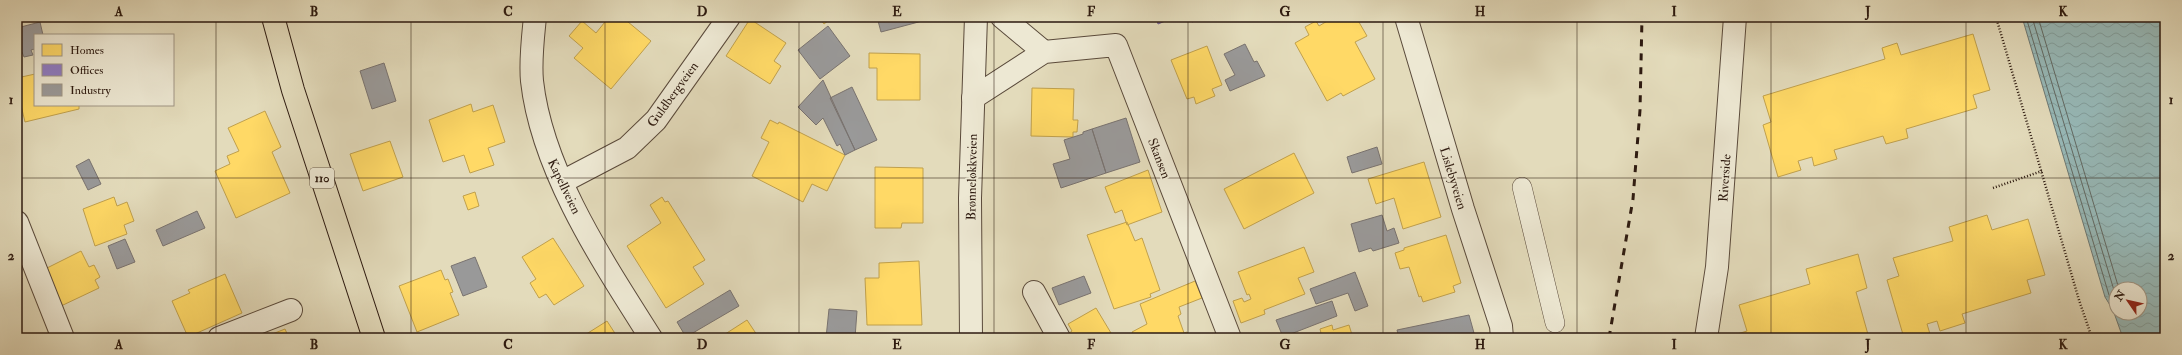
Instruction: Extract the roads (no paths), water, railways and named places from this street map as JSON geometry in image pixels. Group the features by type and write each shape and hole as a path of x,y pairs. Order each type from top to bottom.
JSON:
{"highway":[{"name":"110","path":"273,17 293,90 374,338"}],"street":[{"name":"Kapellveien","path":"535,17 532,80 538,118 548,149 562,182 610,273 651,338"},
{"name":"Guldbergveien","path":"562,182 627,148 656,120 729,17"},
{"name":"Brønneløkkveien","path":"970,338 970,198 976,17"},
{"path":"1002,17 1044,52"},
{"name":"Lislebyveien","path":"1406,17 1463,209 1501,326 1502,338"},
{"name":"Riverside","path":"1706,338 1717,268 1735,17"},
{"name":"Skansen","path":"973,98 1044,52 1116,45 1230,338"},
{"path":"17,222 63,338"},
{"path":"1034,292 1059,338"},
{"path":"219,338 291,310"}],"lane":[{"path":"1522,187 1555,323"}],"water":[{"path":"2022,17 2165,17 2165,338 2123,338 2117,321 2148,321 2148,281 2108,281 2108,302 2105,297"}],"railway":[{"path":"1609,338 1633,199 1640,110 1642,17"}]}
